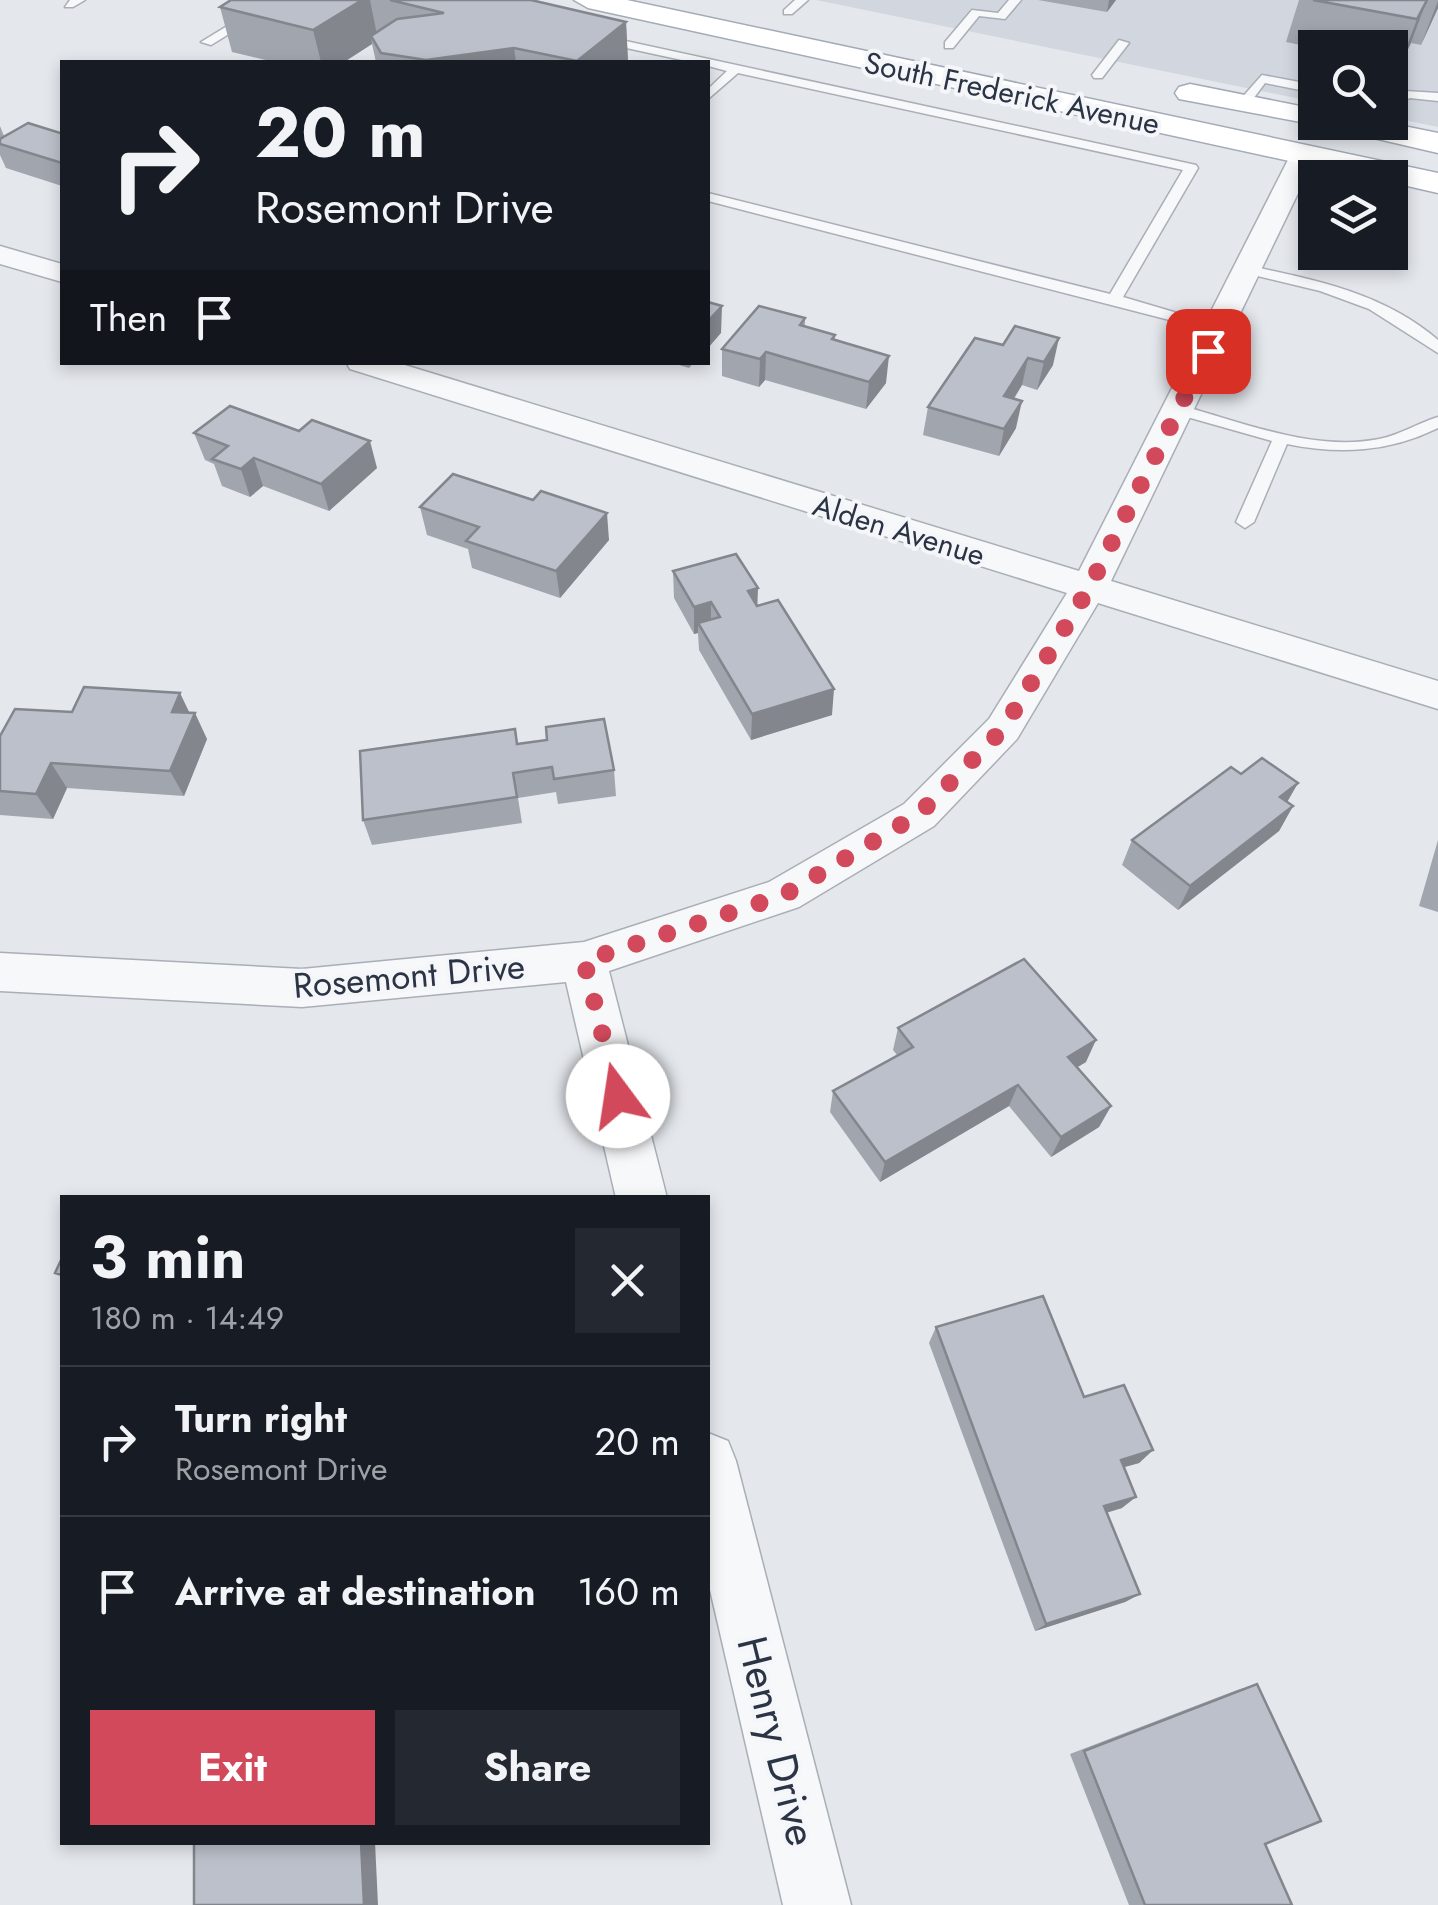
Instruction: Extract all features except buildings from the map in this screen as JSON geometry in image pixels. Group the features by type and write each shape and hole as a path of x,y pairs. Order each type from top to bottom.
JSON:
{"main road":[{"name":"South Frederick Avenue","path":"588,0 1298,135"},
{"path":"752,4 805,10"},
{"name":"South Frederick Avenue","path":"914,38 986,52"},
{"name":"South Frederick Avenue","path":"1061,68 1244,104 1298,131"},
{"path":"1408,130 1438,143"},
{"name":"South Frederick Avenue","path":"1317,140 1438,183"}],"street":[{"name":"Rosemont Drive","path":"0,972 302,988 584,961 784,895 919,814 1003,729 1089,588 1250,270 1308,140"},
{"path":"0,255 60,272"},
{"name":"Alden Avenue","path":"371,365 1438,695"},
{"path":"584,961 641,1195"},
{"name":"Henry Drive","path":"710,1468 817,1905"}],"lane":[{"path":"207,42 278,0"},
{"path":"949,45 976,12 1001,16 1015,0"},
{"path":"592,38 693,60"},
{"path":"1098,75 1122,42"},
{"path":"710,64 1192,168 1114,299"},
{"path":"710,93 736,69"},
{"path":"1244,104 1262,78 1298,85"},
{"path":"1408,95 1438,96"},
{"path":"710,198 1220,328"},
{"path":"1250,270 1353,297 1406,322 1438,348"},
{"path":"1179,410 1281,439 1373,447 1422,432 1438,422"},
{"path":"1245,522 1281,439"}],"shaded area":[{"path":"816,0 1438,0 1438,127 1408,121 1408,30 1298,30 1298,99"}],"route":[{"path":"618,1096 584,961 784,895 919,814 1003,729 1089,588 1208,351"}]}
